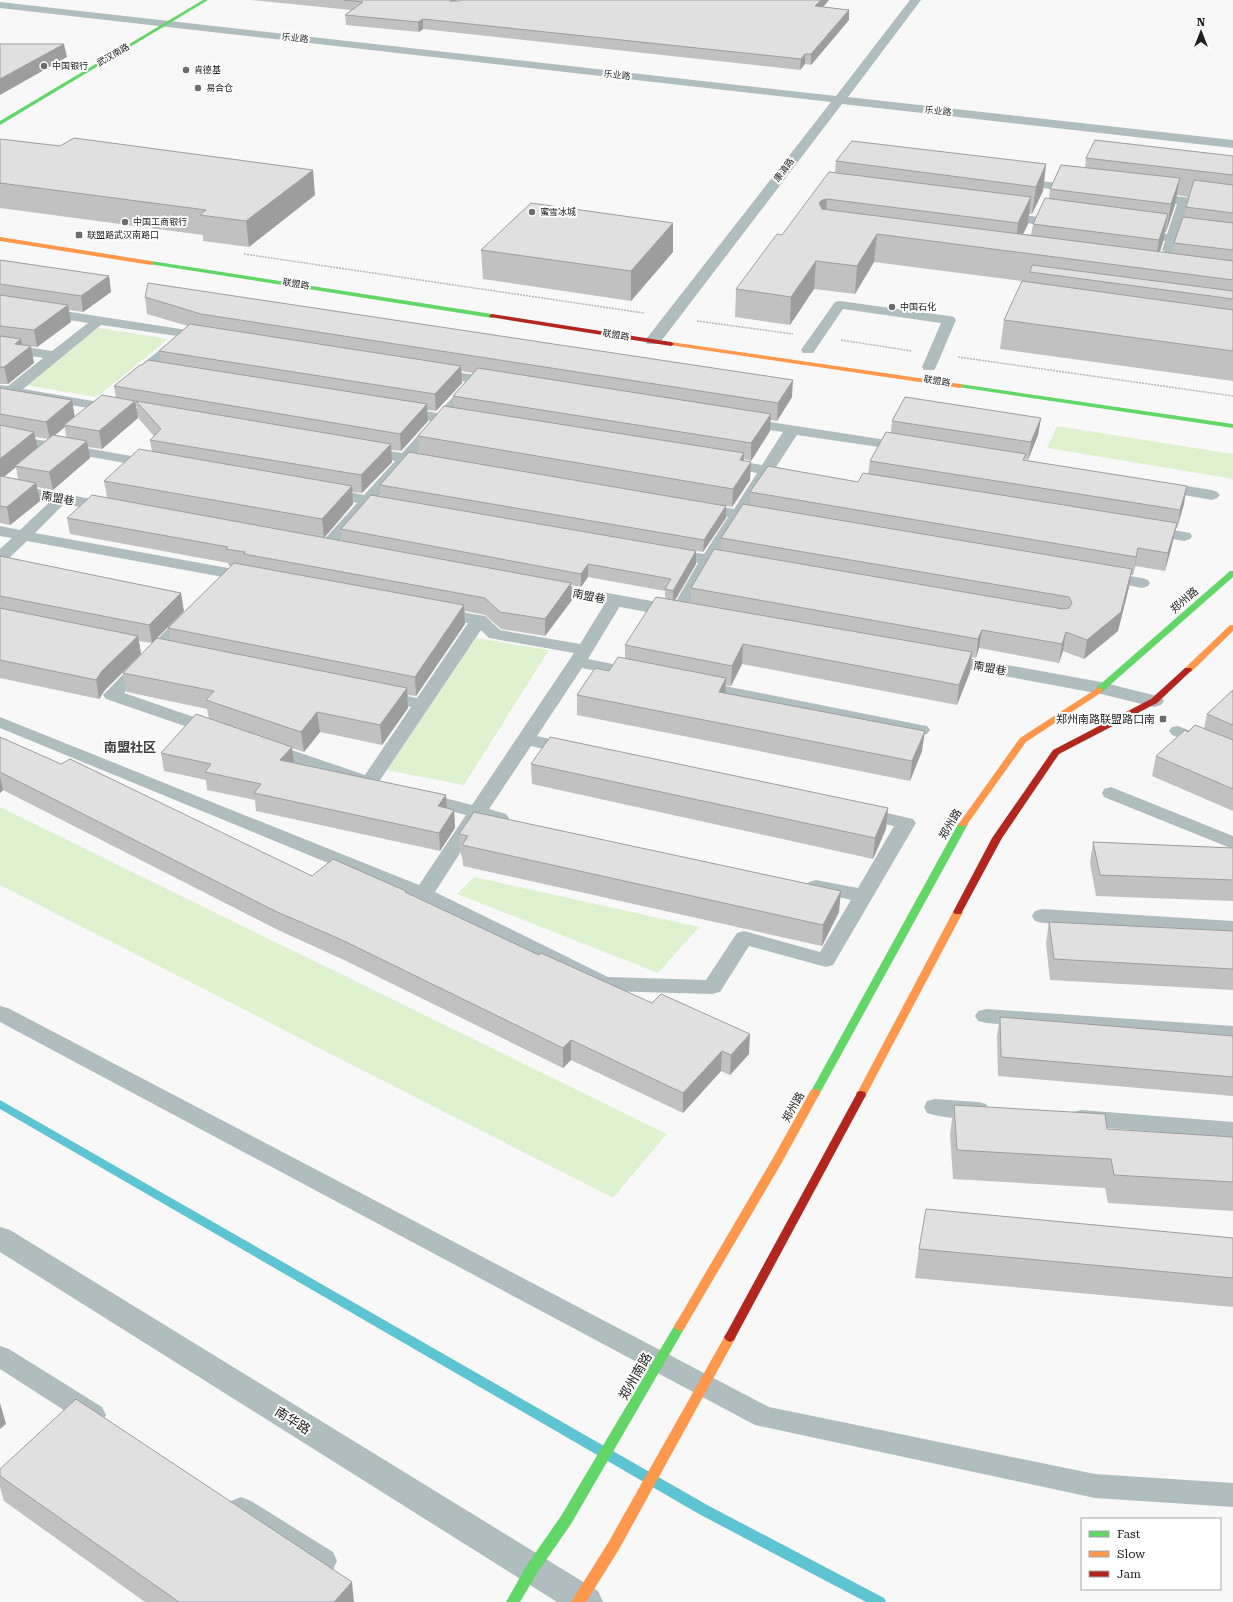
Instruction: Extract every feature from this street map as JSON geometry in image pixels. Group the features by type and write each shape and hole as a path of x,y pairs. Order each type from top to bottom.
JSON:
{"main road":[{"name":"武汉南路","path":"0,123 164,21 192,0"},
{"name":"武汉南路","path":"0,112 164,21 206,0"},
{"path":"0,230 95,244"},
{"name":"联盟路","path":"0,239 663,335 1233,426"},
{"name":"郑州路","path":"777,1161 963,824 1023,740 1101,688 1233,573"},
{"path":"582,1601 816,1181 997,838 1056,752 1154,701 1233,627"},
{"name":"郑州南路","path":"513,1602 532,1569 566,1520 777,1161"}],"street":[{"name":"乐业路","path":"0,0 164,21"},
{"name":"康滇路","path":"773,207 916,0"},
{"name":"康滇路","path":"663,335 672,317 847,98 930,0"},
{"name":"乐业路","path":"0,5 164,21 847,98 1233,144"},
{"name":"乐业路","path":"847,98 1233,138"},
{"path":"663,335 689,320"},
{"name":"南盟巷","path":"2,487 132,511"},
{"path":"319,545 350,551"},
{"name":"南盟巷","path":"522,584 615,602 686,613"},
{"name":"南盟巷","path":"921,656 1101,688 1154,701"},
{"name":"南华路","path":"0,1238 582,1601"}],"lane":[{"path":"1007,180 1092,190"},
{"path":"1030,235 1054,186"},
{"path":"1138,196 1233,207"},
{"path":"1165,260 1184,202"},
{"path":"990,215 1074,226"},
{"path":"1127,232 1233,246"},
{"path":"0,305 217,339"},
{"path":"808,350 840,305 949,320 936,354 929,367"},
{"path":"6,390 55,356 100,320"},
{"path":"126,386 186,334"},
{"path":"0,347 55,356"},
{"path":"143,370 159,373"},
{"path":"421,371 506,384"},
{"path":"319,545 369,501 475,379"},
{"path":"6,390 180,419"},
{"path":"90,416 114,396"},
{"path":"387,409 472,423"},
{"path":"731,419 917,449"},
{"path":"686,613 708,560 793,429"},
{"path":"0,437 60,441 172,467"},
{"path":"37,460 60,441"},
{"path":"352,448 445,464"},
{"path":"712,461 806,476"},
{"path":"2,487 20,474"},
{"path":"1150,485 1212,495"},
{"path":"314,491 407,507"},
{"path":"0,558 62,498"},
{"path":"684,505 777,521"},
{"path":"1137,529 1184,536"},
{"path":"0,531 263,580"},
{"path":"654,551 747,567"},
{"path":"216,590 232,574"},
{"path":"1095,575 1142,583"},
{"path":"423,894 581,656 615,602"},
{"path":"200,607 112,695 376,784 422,704 479,620"},
{"path":"425,610 479,620 495,634 581,656 655,678"},
{"path":"686,684 921,730"},
{"path":"367,693 422,704"},
{"path":"0,722 423,894 605,984 712,987 744,938 826,960 906,823 844,809"},
{"path":"1178,731 1233,755"},
{"path":"526,739 588,753"},
{"path":"405,792 477,814 516,822"},
{"path":"1111,793 1233,843"},
{"path":"801,883 863,896"},
{"path":"1042,916 1233,928"},
{"path":"0,1013 764,1417 1095,1486 1233,1495"},
{"path":"986,1016 1233,1034"},
{"path":"935,1106 998,1111"},
{"path":"1061,1116 1233,1130"},
{"path":"0,1356 114,1429"},
{"path":"222,1497 323,1561"}],"path":[{"path":"237,253 672,317"},
{"path":"689,320 1233,396"}],"green space":[{"path":"98,328 168,339 97,397 24,385"},
{"path":"1057,426 1233,454 1233,479 1047,448"},
{"path":"476,638 549,650 464,785 385,770"},
{"path":"0,807 667,1134 613,1198 0,885"},
{"path":"474,877 699,927 658,973 457,894"}],"building":[{"path":"344,0 821,0 815,6 849,10 811,54 805,54 801,59 423,19 418,22 345,15 363,2"},
{"path":"0,44 64,44 0,79"},
{"path":"74,138 313,170 246,221 200,215 206,210 0,183 0,139 60,146"},
{"path":"1095,140 1233,156 1233,175 1086,158"},
{"path":"852,141 1046,164 1036,187 836,161"},
{"path":"1061,165 1180,178 1171,204 1050,189"},
{"path":"829,172 1031,197 1018,223 827,199 822,200 819,203 822,209 1233,261 1233,280 877,234 857,266 816,261 791,297 736,289 777,234 782,235"},
{"path":"1194,180 1233,185 1233,213 1186,207"},
{"path":"1045,198 1168,214 1159,240 1033,224"},
{"path":"531,203 673,223 631,271 481,250"},
{"path":"1183,217 1233,223 1233,250 1174,243"},
{"path":"0,260 109,276 81,296 0,284"},
{"path":"1032,265 1233,291 1233,299 1030,272"},
{"path":"1022,281 1233,310 1233,351 1004,320"},
{"path":"148,283 793,380 778,403 201,314 145,297"},
{"path":"0,295 68,305 34,330 0,326"},
{"path":"190,324 461,366 435,394 159,351"},
{"path":"0,336 21,339 15,344 31,346 4,367 0,367"},
{"path":"148,360 427,404 400,434 114,386"},
{"path":"478,368 771,414 751,443 453,396"},
{"path":"0,388 72,400 46,422 0,414"},
{"path":"102,395 135,401 99,431 64,425"},
{"path":"905,397 1041,418 1031,442 892,421"},
{"path":"136,401 391,444 361,475 150,440 161,429"},
{"path":"444,406 744,453 740,460 751,462 733,489 418,436"},
{"path":"0,425 34,432 0,459"},
{"path":"886,432 1026,454 1023,460 1187,486 1180,510 870,461"},
{"path":"53,435 87,441 49,472 15,466"},
{"path":"139,449 352,486 322,519 104,481"},
{"path":"409,452 726,506 704,540 380,485"},
{"path":"768,466 858,482 863,473 1177,523 1168,553 1138,548 1136,557 750,492"},
{"path":"0,476 36,483 7,507 0,506"},
{"path":"92,495 571,583 545,619 500,612 485,598 244,554 245,552 226,549 228,547 67,518"},
{"path":"371,495 696,551 673,591 665,589 671,579 588,564 581,574 341,529"},
{"path":"743,504 1132,569 1121,612 1087,640 1066,632 1062,644 982,630 978,639 691,588 714,549 1063,609 1069,608 1072,603 1069,597 721,538"},
{"path":"0,556 181,593 149,625 0,596"},
{"path":"234,563 464,605 415,677 168,628"},
{"path":"656,597 972,652 959,685 743,644 732,666 625,645"},
{"path":"0,608 138,636 102,671 96,680 0,660"},
{"path":"157,638 407,688 380,725 317,712 301,732 206,700 214,691 123,673"},
{"path":"618,657 726,678 719,692 925,731 912,761 577,695 595,668 609,671"},
{"path":"1233,690 1233,725 1207,714"},
{"path":"196,714 292,747 280,760 446,795 438,806 454,810 439,833 254,793 261,784 205,772 211,764 161,753"},
{"path":"1195,725 1233,740 1233,789 1156,756 1185,730 1188,732"},
{"path":"0,737 61,764 70,759 312,876 333,859 406,891 405,892 539,955 541,953 652,1003 661,994 750,1034 731,1055 722,1051 683,1093 571,1040 563,1048 342,940 275,911 0,772"},
{"path":"550,737 888,808 875,838 531,764"},
{"path":"474,812 841,891 823,925 462,845 468,836 459,834"},
{"path":"1093,842 1233,848 1233,880 1100,875"},
{"path":"1049,922 1233,931 1233,969 1054,959"},
{"path":"1000,1017 1233,1036 1233,1077 1001,1057"},
{"path":"954,1105 1105,1114 1107,1129 1233,1137 1233,1182 1114,1175 1111,1159 957,1150"},
{"path":"926,1209 1233,1238 1233,1278 919,1249"},
{"path":"76,1399 352,1582 334,1602 179,1602 0,1476 0,1469"}],"waterway":[{"path":"0,1104 704,1510 879,1602"}],"traffic: fast":[{"path":"0,123 206,0"},
{"path":"151,263 492,316"},
{"path":"960,386 1233,426"},
{"path":"1099,690 1233,573"},
{"path":"815,1093 963,824"},
{"path":"513,1602 532,1569 566,1520 680,1326"}],"traffic: slow":[{"path":"0,239 151,263"},
{"path":"671,344 960,386"},
{"path":"1188,670 1233,627"},
{"path":"963,824 1023,740 1099,690"},
{"path":"861,1095 958,912"},
{"path":"680,1326 777,1161 815,1093"},
{"path":"578,1602 613,1547 730,1337"}],"traffic: jam":[{"path":"492,316 671,344"},
{"path":"958,912 997,838 1056,752 1154,701 1188,670"},
{"path":"730,1337 861,1095"}],"place":[{"name":"中国银行","path":"44,66"},
{"name":"肯德基","path":"186,70"},
{"name":"易合仓","path":"198,88"},
{"name":"蜜雪冰城","path":"532,212"},
{"name":"中国工商银行","path":"125,222"},
{"name":"联盟路武汉南路口","path":"79,235"},
{"name":"中国石化","path":"892,307"},
{"name":"郑州南路联盟路口南","path":"1163,719"}],"district":[{"name":"南盟社区","path":"130,747"}]}
